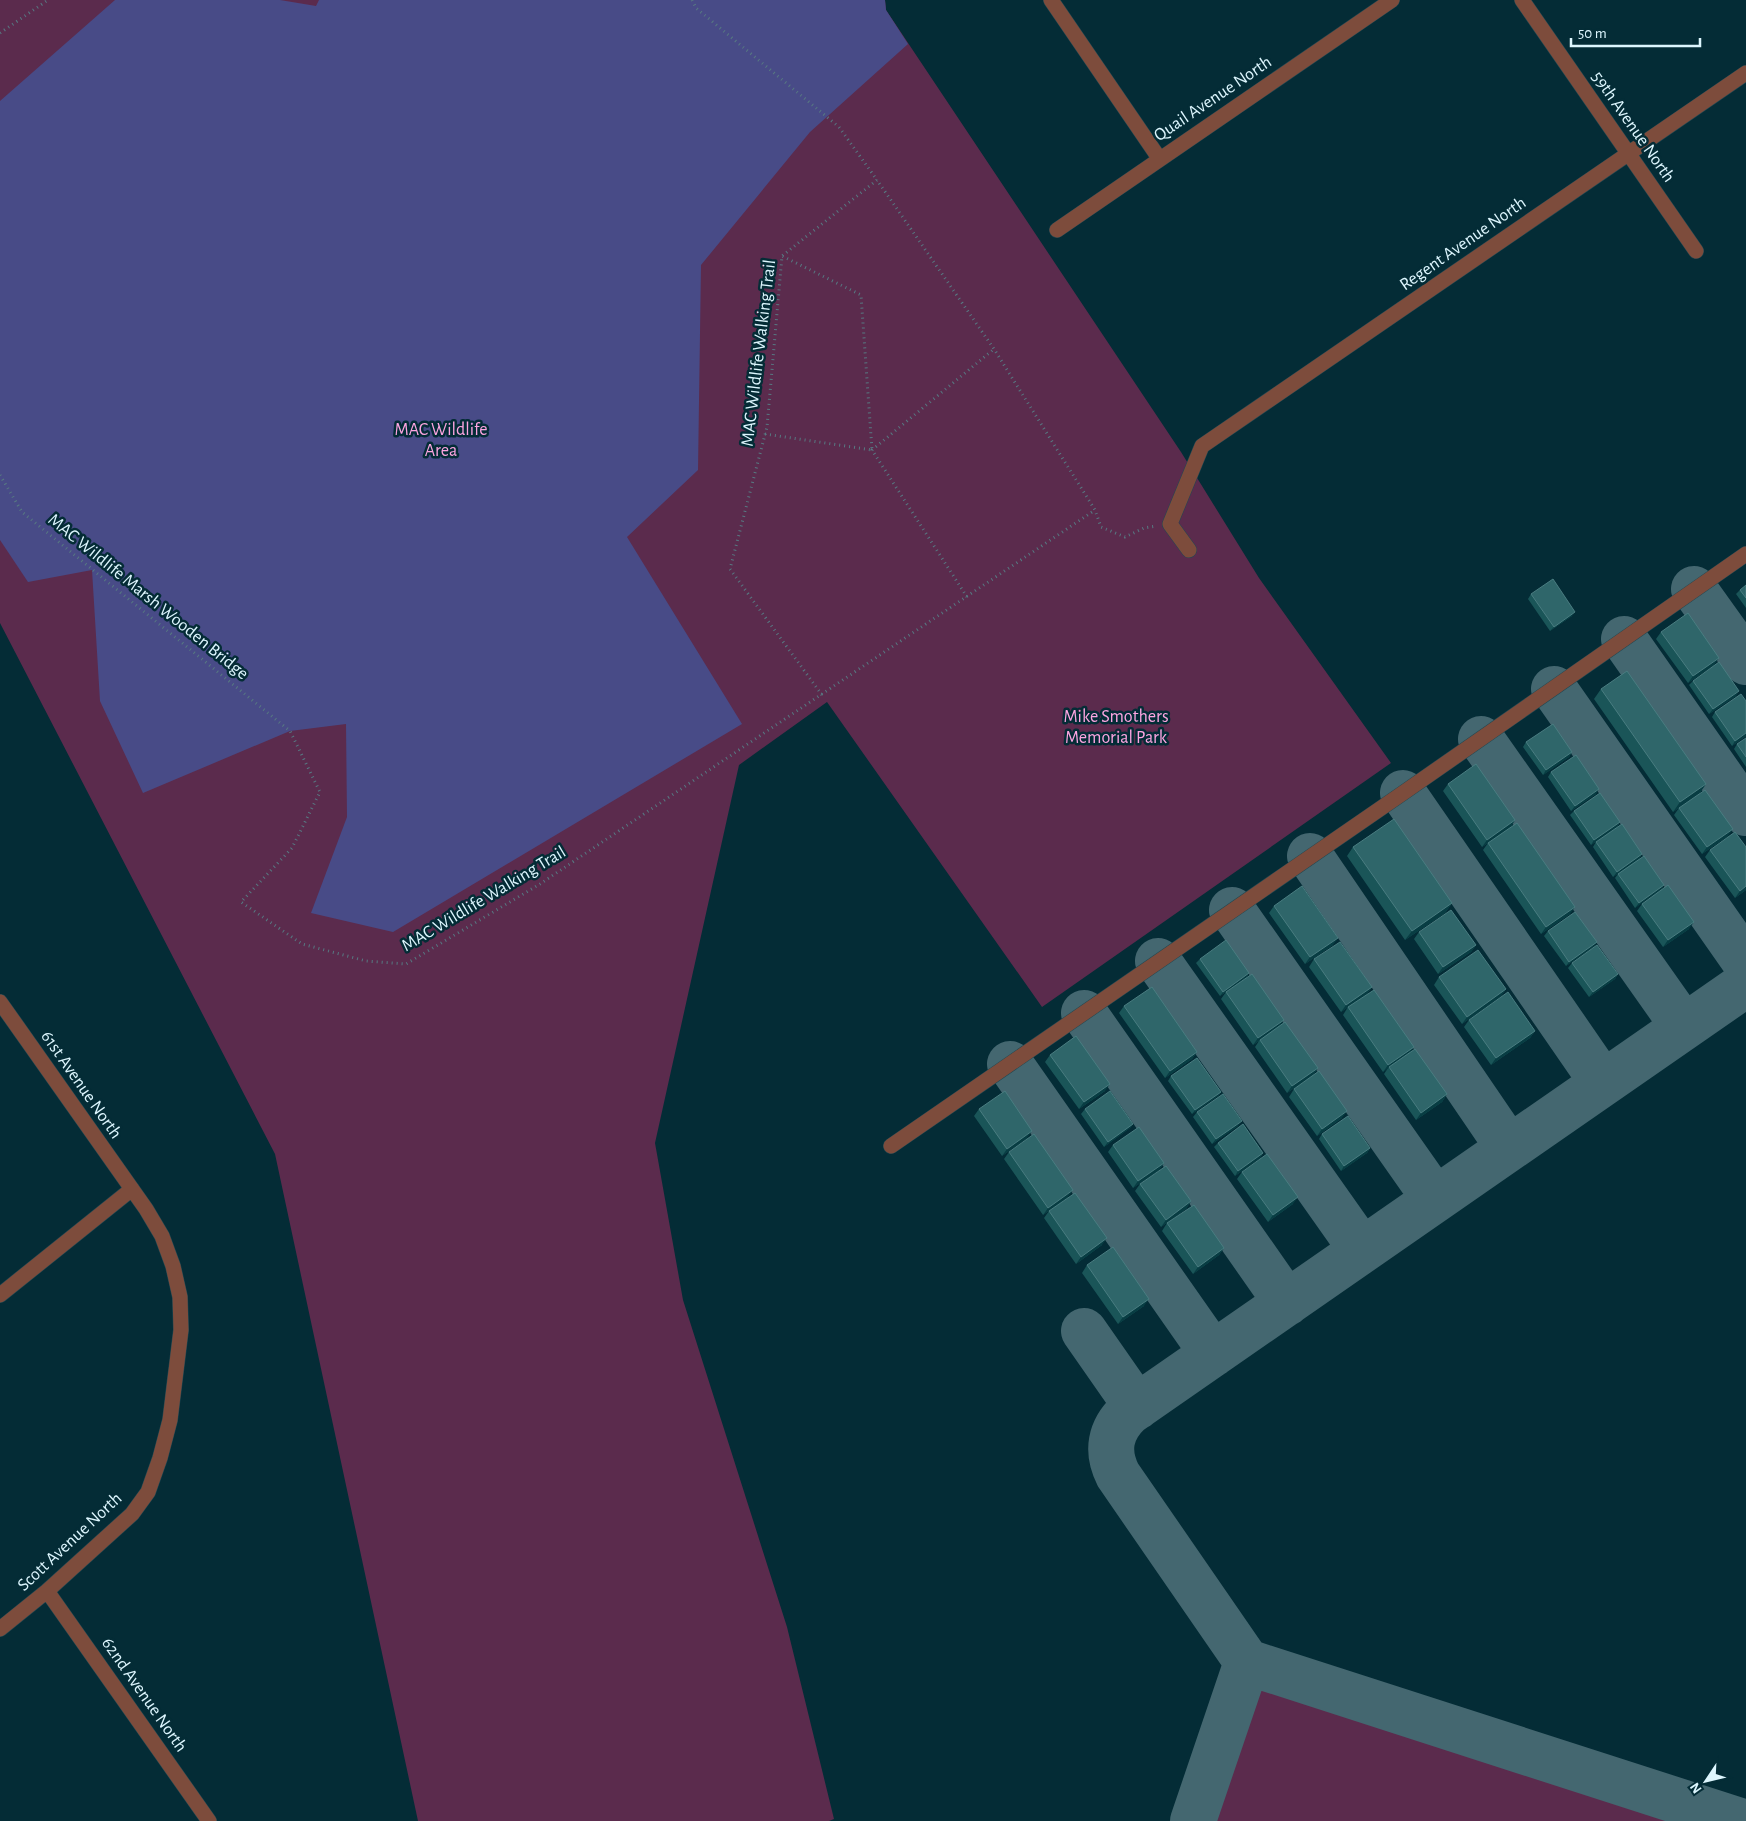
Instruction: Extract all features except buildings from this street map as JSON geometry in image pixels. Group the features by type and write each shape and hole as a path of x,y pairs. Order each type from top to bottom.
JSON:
{"street":[{"path":"1051,0 1160,158"},
{"name":"Quail Avenue North","path":"1057,230 1392,0"},
{"name":"59th Avenue North","path":"1522,0 1696,251"},
{"name":"Regent Avenue North","path":"1170,524 1202,446 1746,73"},
{"path":"1170,524 1189,550"},
{"path":"891,1146 1746,554"},
{"name":"61st Avenue North","path":"0,1002 132,1189"},
{"path":"0,1295 132,1189"},
{"name":"Scott Avenue North","path":"0,1629 47,1592 132,1514 148,1492 160,1458 170,1420 181,1330 180,1297 173,1266 162,1236 132,1189"},
{"name":"62nd Avenue North","path":"47,1592 209,1821"}],"path":[{"path":"0,33 48,0"},
{"path":"692,0 696,8 839,127 994,349 1095,510 1101,527 1125,537 1144,528 1170,524"},
{"name":"MAC Wildlife Walking Trail","path":"822,696 730,569 765,434 782,256 877,180"},
{"path":"782,256 861,295 872,450 967,597"},
{"path":"765,434 872,450 994,349"},
{"name":"MAC Wildlife Marsh Wooden Bridge","path":"0,475 22,512 290,731"},
{"name":"MAC Wildlife Walking Trail","path":"290,731 320,792 292,848 241,902 302,944 366,961 406,964 540,884 822,696 1095,510"}],"green space":[{"name":"MAC Wildlife Area","path":"0,0 885,0 886,10 1181,452 1259,578 1391,763 1042,1007 827,702 739,765 655,1143 683,1300 787,1627 834,1819 829,1821 418,1821 275,1154 0,623"},
{"path":"1278,1685 1294,1688 1696,1821 1204,1821 1240,1710 1256,1692"}],"water":[{"path":"115,0 280,0 316,6 319,0 885,0 886,10 908,44 810,132 701,265 698,470 627,537 742,724 393,932 311,913 347,817 346,724 290,731 143,793 100,701 92,570 28,582 0,540 0,101"}],"taxiway":[{"path":"1694,589 1746,662"},
{"path":"1624,639 1746,813"},
{"path":"1554,689 1746,963"},
{"path":"1481,739 1684,1027"},
{"path":"1403,793 1603,1083"},
{"path":"1310,856 1509,1148"},
{"path":"1232,910 1435,1199"},
{"path":"1158,961 1362,1250"},
{"path":"1740,1821 1247,1662 1118,1475 1114,1466 1111,1449 1114,1434 1129,1412 1746,984"},
{"path":"1084,1013 1287,1303"},
{"path":"1010,1064 1213,1354"},
{"path":"1084,1331 1137,1407"},
{"path":"1193,1821 1247,1662"}],"park label":[{"name":"Mike Smothers Memorial Park","path":"1116,728"}]}
